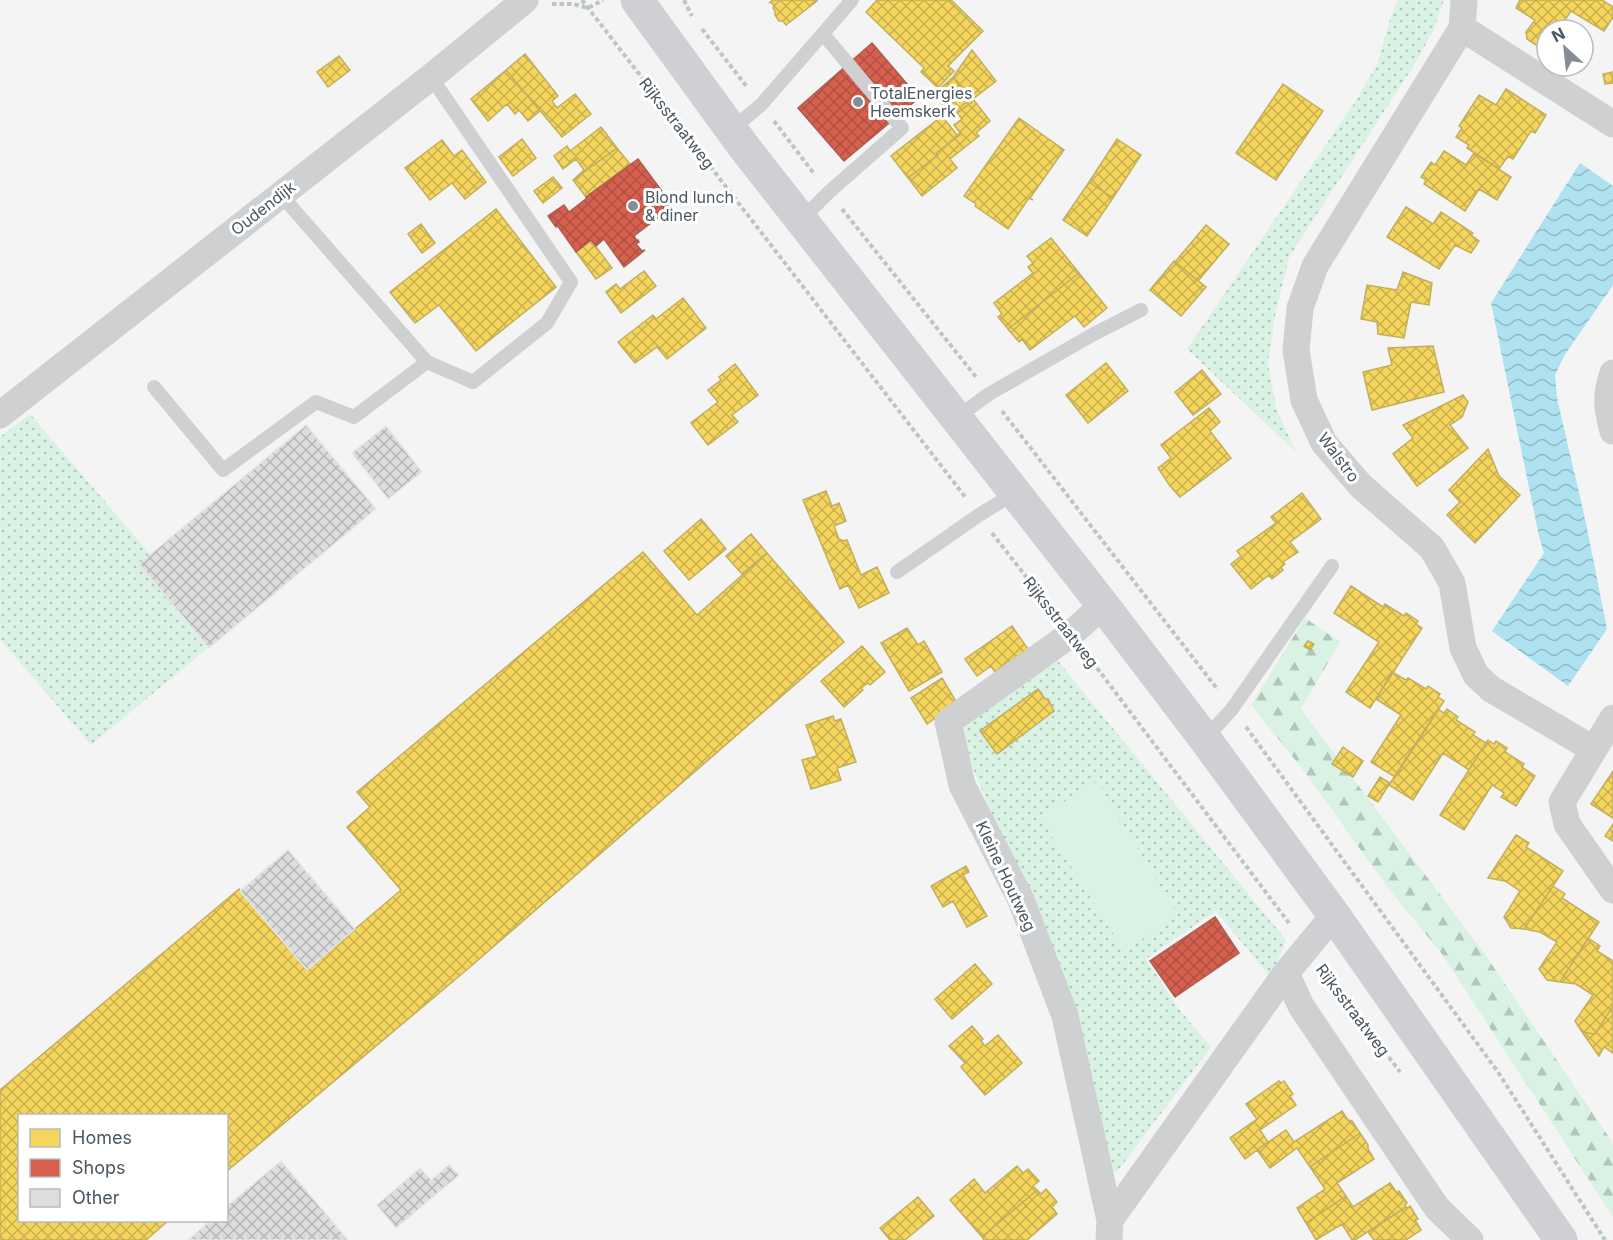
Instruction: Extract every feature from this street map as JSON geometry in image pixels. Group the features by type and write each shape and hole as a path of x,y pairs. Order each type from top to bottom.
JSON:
{"main road":[{"path":"637,0 731,130 1205,738 1334,915 1561,1240"}],"street":[{"name":"Oudendijk","path":"0,415 431,77 525,0"},
{"name":"Walstro","path":"1464,0 1462,28 1315,266 1300,308 1296,350 1304,399 1324,443 1361,486 1432,548 1452,583 1463,648 1476,675 1491,689 1593,749"},
{"path":"1462,28 1613,124"},
{"path":"1613,373 1607,390 1609,417 1613,431"},
{"name":"Kleine Houtweg","path":"1103,605 1071,634 948,722 962,785 1021,900 1065,1017 1110,1230"},
{"path":"1613,718 1562,802 1568,824 1613,890"},
{"name":"Kleine Houtweg","path":"1110,1230 1286,973 1334,915"},
{"name":"Rijksstraatweg","path":"1286,973 1301,1006 1437,1208 1470,1240"}],"lane":[{"path":"731,130 761,105 852,0"},
{"path":"801,220 829,192 902,128 823,34"},
{"path":"281,195 428,362 473,382 547,323 571,282 431,77"},
{"path":"956,418 989,394 1092,335 1141,310"},
{"path":"154,387 223,470 316,402 354,417 428,362"},
{"path":"897,572 1015,493"},
{"path":"1205,738 1232,709 1332,566"}],"path":[{"name":"Rijksstraatweg","path":"582,0 1071,634 1404,1077"},
{"path":"588,8 603,0"},
{"path":"684,0 693,16"},
{"path":"700,25 761,105"}],"green space":[{"path":"1398,0 1444,0 1433,31 1413,67 1289,257 1275,316 1268,364 1276,408 1296,452 1187,349 1353,105 1377,65"},
{"path":"30,414 221,637 91,745 0,639 0,437"},
{"path":"1305,618 1340,642 1301,709 1484,953 1613,1143 1613,1217 1442,954 1388,888 1304,771 1251,705"},
{"path":"1053,655 1286,940 1271,978 1216,911 1146,959 1178,1008 1211,1047 1117,1172 1102,1170 993,817 971,764 962,730 1008,688"},
{"path":"1097,781 1178,916 1124,951 1040,817"}],"water":[{"path":"1580,163 1613,186 1613,285 1564,356 1555,375 1557,398 1586,523 1607,629 1568,686 1492,631 1544,553 1491,303"}],"building: Homes":[{"path":"773,0 817,1 786,25 775,15 774,6 771,2 769,3"},
{"path":"877,0 951,0 983,31 948,66 954,71 938,88 921,72 924,68 866,12"},
{"path":"1520,0 1602,0 1613,7 1613,17 1604,31 1595,26 1595,18 1583,18 1571,11 1566,18 1535,18 1535,20 1516,8"},
{"path":"1535,20 1535,44 1527,39 1526,32"},
{"path":"972,50 996,81 973,99 990,121 976,133 979,136 950,159 957,168 922,196 908,178 961,134 954,125 962,119 957,113 972,102 953,77"},
{"path":"525,54 558,96 552,101 557,108 575,94 591,114 562,137 506,70"},
{"path":"339,56 350,70 328,87 317,72"},
{"path":"868,69 880,83 873,88 861,75"},
{"path":"506,70 540,111 528,121 519,110 515,114 507,104 488,121 471,99"},
{"path":"1613,72 1613,83 1605,84 1603,74"},
{"path":"953,77 972,102 957,113 948,102 943,105 934,94"},
{"path":"1283,84 1323,111 1276,180 1236,153"},
{"path":"1506,89 1546,115 1535,133 1531,131 1513,159 1508,156 1499,169 1467,148 1469,145 1456,137 1462,128 1459,126 1479,95 1496,105"},
{"path":"942,116 957,135 961,134 908,178 891,156"},
{"path":"1019,118 1064,150 1030,198 1033,200 1029,198 1008,229 964,196"},
{"path":"601,127 617,148 573,180 584,170 576,159 563,169 554,156 567,146 570,151"},
{"path":"522,139 536,158 513,176 499,157"},
{"path":"1117,139 1141,155 1113,198 1089,182"},
{"path":"442,140 454,156 462,150 486,182 465,199 452,183 430,200 405,168"},
{"path":"617,148 630,164 586,197 573,180"},
{"path":"1444,151 1466,165 1474,153 1511,177 1497,200 1479,189 1465,211 1424,184 1426,180 1421,177 1431,162 1435,165"},
{"path":"553,177 562,188 543,203 534,191"},
{"path":"1089,182 1113,198 1087,236 1063,220"},
{"path":"1406,207 1433,224 1441,212 1473,233 1471,235 1479,241 1471,253 1455,245 1439,269 1387,237"},
{"path":"496,209 556,287 476,351 439,305 415,323 390,292"},
{"path":"421,224 435,243 422,253 408,234"},
{"path":"1206,225 1229,244 1198,281 1175,262"},
{"path":"1051,238 1079,273 1008,329 998,317 1002,314 994,303 1033,273 1028,267 1033,263 1027,256"},
{"path":"591,240 612,268 596,279 576,252"},
{"path":"1174,261 1206,287 1181,316 1150,290"},
{"path":"644,271 656,286 621,313 606,292 616,284 620,289"},
{"path":"1403,272 1432,283 1429,305 1411,302 1404,338 1378,334 1377,322 1361,319 1367,285 1397,290"},
{"path":"1079,273 1107,308 1084,327 1075,316 1030,350 1022,339 1019,342 1008,329"},
{"path":"683,298 706,328 667,359 657,347 635,363 618,342 653,315 656,319"},
{"path":"1433,346 1444,392 1372,410 1363,372 1392,365 1388,348"},
{"path":"1106,363 1128,391 1088,423 1066,395"},
{"path":"735,364 758,395 732,415 738,422 708,445 691,423 718,402 708,390 721,380 719,377"},
{"path":"1202,370 1221,394 1193,415 1175,392"},
{"path":"1463,395 1468,402 1462,417 1450,425 1468,448 1417,486 1393,454 1413,438 1403,425"},
{"path":"1209,408 1220,422 1210,431 1231,458 1180,497 1158,468 1171,458 1161,445"},
{"path":"1488,449 1499,476 1520,495 1475,543 1447,515 1460,502 1449,490"},
{"path":"826,491 832,506 839,503 846,521 834,526 839,539 847,540 861,575 877,567 889,593 859,608 848,585 840,589 803,500"},
{"path":"1302,493 1321,519 1290,542 1298,552 1283,562 1285,564 1281,567 1283,570 1272,579 1269,575 1251,589 1231,564 1241,556 1237,551 1276,523 1271,517"},
{"path":"701,519 726,549 689,580 664,551"},
{"path":"751,534 767,553 742,574 726,556"},
{"path":"643,552 697,615 767,553 844,642 470,967 228,1170 228,1114 18,1114 18,1222 167,1222 146,1240 0,1240 0,1090 239,889 307,970 401,890 347,827 370,807 357,792"},
{"path":"1351,586 1383,607 1385,604 1404,616 1406,613 1418,621 1416,624 1422,628 1370,708 1346,692 1379,642 1334,613"},
{"path":"1012,626 1028,649 995,672 991,666 977,676 965,659"},
{"path":"907,628 918,645 924,641 942,672 909,691 881,643"},
{"path":"1308,641 1314,644 1310,650 1304,646"},
{"path":"862,646 885,672 870,685 868,683 861,688 863,690 844,707 821,681"},
{"path":"1392,672 1426,689 1428,686 1440,694 1438,697 1444,701 1395,777 1371,762 1401,715 1376,699"},
{"path":"942,678 957,703 927,724 911,698"},
{"path":"1038,689 1045,699 1048,699 1054,711 997,754 980,731"},
{"path":"1438,709 1444,713 1447,709 1458,717 1456,720 1475,732 1473,735 1486,743 1469,770 1443,753 1413,800 1389,785"},
{"path":"833,716 835,721 841,719 856,762 837,768 841,780 811,789 802,760 817,756 806,725"},
{"path":"1488,740 1494,744 1496,741 1507,748 1505,752 1524,764 1522,767 1535,776 1516,806 1501,797 1504,793 1492,785 1464,830 1440,815"},
{"path":"1343,747 1363,761 1353,777 1332,764"},
{"path":"1613,771 1613,818 1591,804"},
{"path":"1380,777 1390,783 1378,802 1368,796"},
{"path":"1613,824 1613,841 1605,836"},
{"path":"1516,835 1529,843 1526,847 1563,871 1524,929 1511,928 1504,917 1520,891 1505,881 1488,878"},
{"path":"966,866 969,872 963,875 987,916 967,927 953,901 943,907 931,886"},
{"path":"1553,886 1565,894 1562,898 1599,922 1560,982 1547,980 1539,969 1557,942 1540,932 1524,929"},
{"path":"1588,938 1600,946 1597,951 1613,961 1613,1006 1595,1034 1582,1032 1575,1021 1593,995 1576,984 1560,982"},
{"path":"975,964 992,984 952,1019 935,999"},
{"path":"1613,1006 1613,1053 1604,1047 1599,1056 1582,1032 1595,1034"},
{"path":"972,1026 983,1039 981,1041 985,1046 998,1035 1022,1063 985,1095 961,1067 965,1063 949,1046"},
{"path":"1279,1081 1281,1083 1284,1081 1293,1094 1290,1096 1296,1105 1260,1130 1268,1142 1245,1159 1230,1138 1257,1119 1246,1104"},
{"path":"1342,1111 1360,1133 1310,1167 1297,1148 1270,1168 1257,1150 1286,1130 1294,1142"},
{"path":"1360,1133 1374,1159 1337,1183 1346,1196 1306,1223 1297,1208 1325,1189 1310,1167"},
{"path":"1017,1166 1023,1173 1028,1169 1039,1181 1033,1186 1037,1190 982,1237 950,1200 974,1179 985,1193"},
{"path":"1390,1183 1407,1203 1406,1207 1355,1240 1352,1240 1342,1224 1316,1240 1306,1223 1346,1196 1353,1207"},
{"path":"1046,1189 1057,1202 1052,1207 1057,1214 1027,1240 984,1240 982,1237 1037,1190 1041,1194"},
{"path":"918,1197 934,1216 905,1240 890,1240 880,1228"},
{"path":"1410,1206 1418,1219 1415,1220 1421,1230 1406,1240 1374,1240 1368,1232"}],"building: Shops":[{"path":"872,43 919,98 844,161 798,108"},
{"path":"638,159 673,206 634,236 639,242 636,244 642,251 645,250 624,267 604,239 596,246 591,240 576,252 548,216 564,205 569,212"},
{"path":"1215,917 1239,953 1175,997 1150,961"}],"building: Other":[{"path":"306,425 376,509 209,648 139,564"},
{"path":"386,426 422,472 388,499 352,453"},
{"path":"288,850 355,929 307,970 240,891"},
{"path":"281,1161 348,1240 188,1240 209,1222 228,1222 228,1205"},
{"path":"449,1165 459,1175 396,1228 377,1205 420,1168 431,1180"}],"place":[{"name":"TotalEnergies Heemskerk","path":"858,102"},
{"name":"Blond lunch & diner","path":"633,206"}]}
